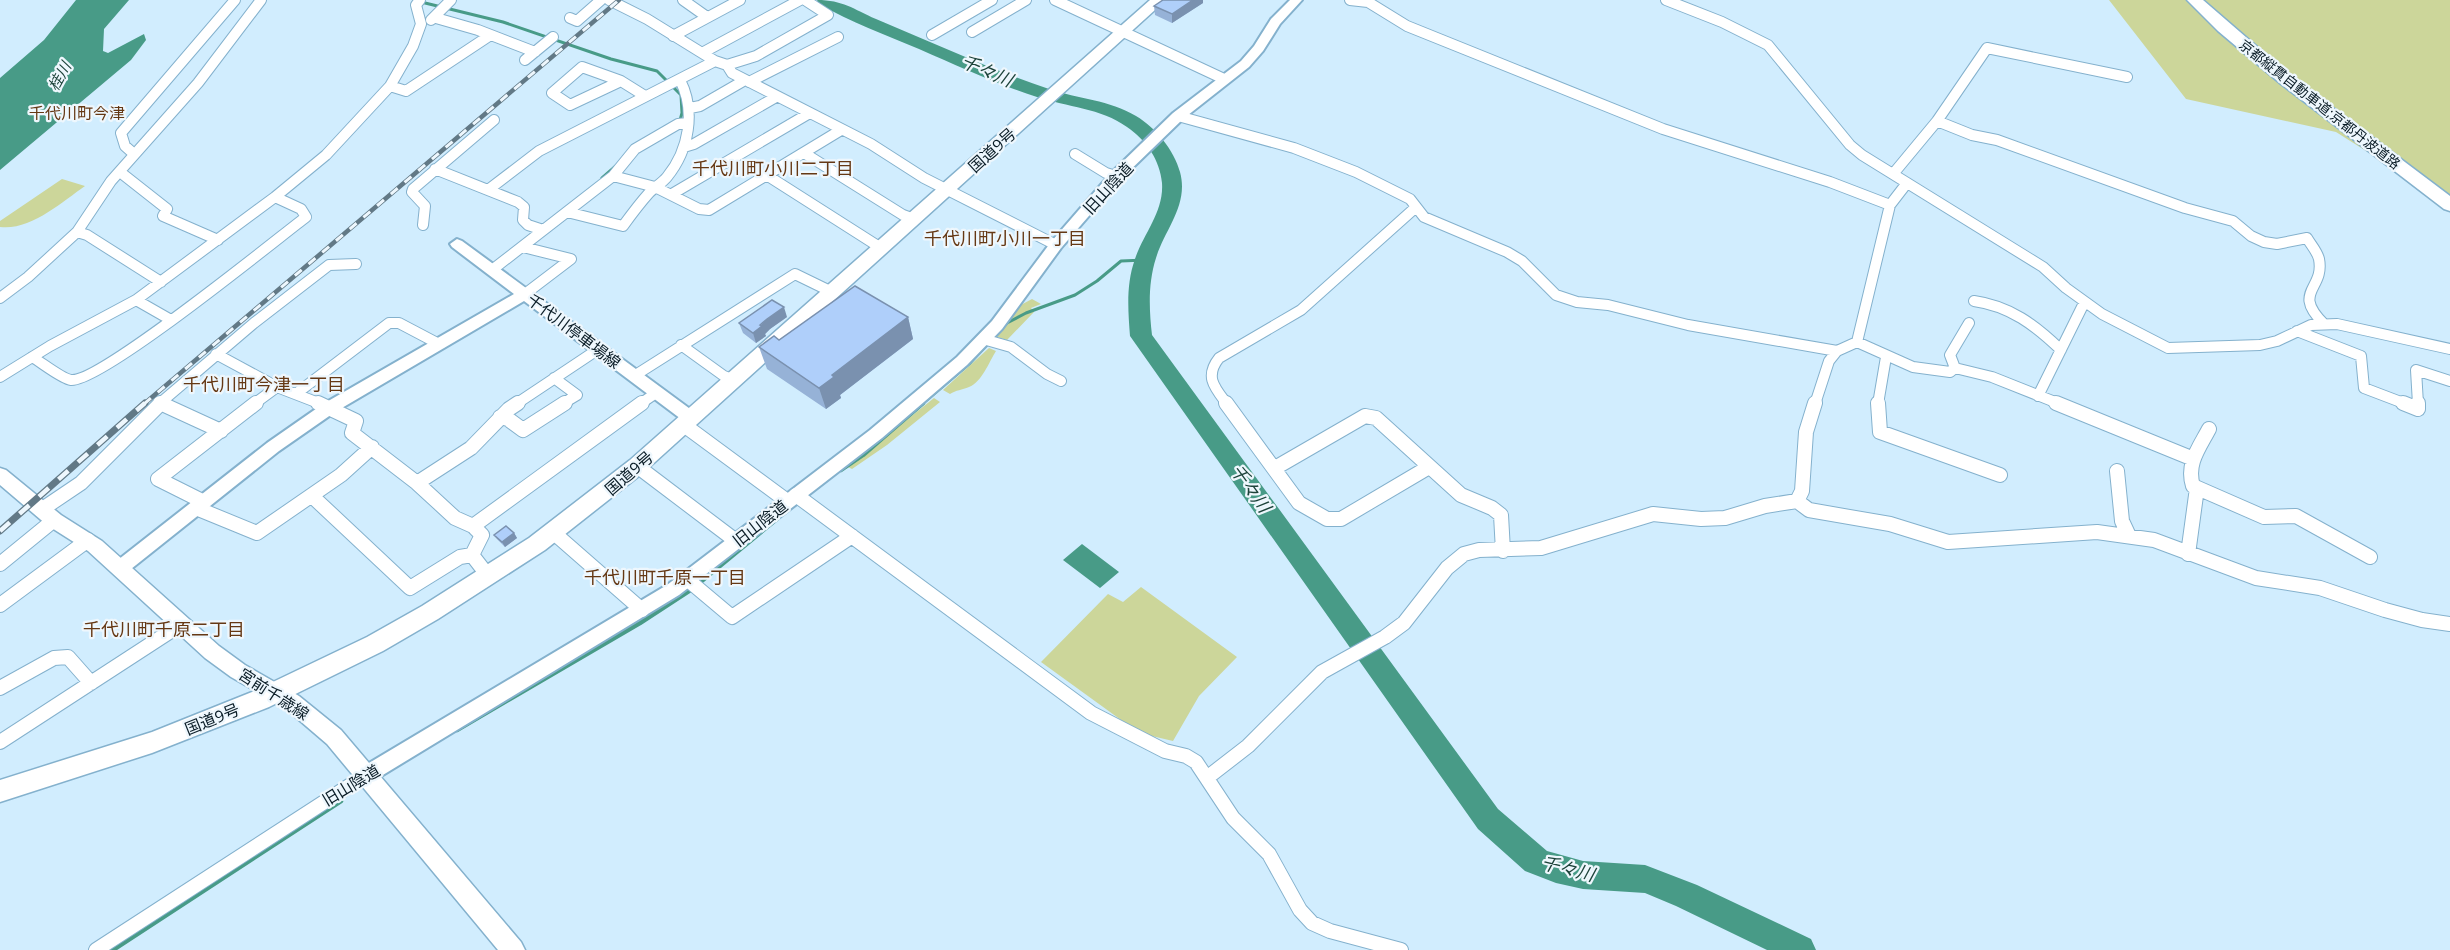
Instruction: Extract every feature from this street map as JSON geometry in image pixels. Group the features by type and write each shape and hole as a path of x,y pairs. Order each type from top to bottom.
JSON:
{"highway":[{"name":"国道9号","path":"0,791 146,744 277,692 401,630 489,577 554,532 637,466 1158,0"},
{"name":"京都縦貫自動車道;京都丹波道路","path":"2194,0 2236,39 2301,92 2450,204"},
{"name":"京都縦貫自動車道;京都丹波道路","path":"2208,0 2278,62 2450,192"}],"main road":[{"name":"宮前千歳線","path":"1,477 47,515 88,540 180,625 238,671 277,692 334,737 513,950"}],"street":[{"path":"134,154 125,146 121,133 235,0"},
{"path":"0,298 28,277 77,232 111,182 198,83 261,0"},
{"path":"0,377 136,300 275,197 326,155 390,86 413,46 421,24 416,5 420,0"},
{"path":"421,24 435,18 452,0"},
{"path":"570,18 577,21 601,0"},
{"path":"609,0 628,3 673,36 715,61 727,65 756,56 828,15 805,0"},
{"path":"683,0 707,17"},
{"path":"673,36 740,0"},
{"path":"702,53 800,0"},
{"path":"932,35 992,0"},
{"path":"972,32 1026,0"},
{"path":"1058,0 1224,80"},
{"name":"旧山陰道","path":"96,950 366,775 642,610 693,584 736,541 797,499 962,361 997,325 1056,245 1116,176 1178,116 1245,64 1259,48 1275,22 1296,0"},
{"path":"1350,0 1368,2 1407,26 1663,129 1830,182 1890,205"},
{"path":"1666,0 1733,27 1768,45 1850,145 2043,267 2084,303 2168,348 2260,345 2277,341 2311,325 2337,324 2450,349"},
{"path":"435,18 478,30 535,52"},
{"path":"390,86 406,91 489,36"},
{"path":"690,108 700,106 838,37"},
{"path":"525,60 551,38"},
{"path":"1893,174 1937,122 1987,48 2127,77"},
{"path":"488,190 539,151 715,61"},
{"path":"727,65 732,73 808,114 871,144 924,178 1056,245"},
{"path":"622,80 570,105 552,93 582,67 622,80 645,96"},
{"path":"567,212 622,226 655,188 666,179 684,147 690,108 689,96 680,80"},
{"path":"684,147 694,144 776,97"},
{"path":"672,194 808,114"},
{"path":"1178,116 1320,156 1410,199 1424,217 1507,252 1522,261 1556,295 1577,302 1608,305 1688,325 1837,351"},
{"path":"423,225 426,208 424,202 412,192 435,169 494,120"},
{"path":"1937,122 1972,135 1997,140 2185,208 2233,221 2251,236 2264,242 2277,244 2307,238 2319,259 2318,271 2308,298 2311,313 2324,324"},
{"path":"492,270 613,176 635,149 678,124 687,123"},
{"path":"613,176 672,194 699,209 709,210 841,130"},
{"path":"804,153 903,215 914,219"},
{"path":"1075,154 1106,173 1116,176"},
{"path":"435,169 518,202 524,207 523,220 528,225 543,230"},
{"path":"120,172 167,209 163,216 218,240"},
{"path":"768,176 881,248"},
{"path":"1857,342 1890,205 1907,183"},
{"path":"32,357 70,380 85,378 137,345 306,218 301,209 275,197"},
{"path":"1415,208 1300,310 1222,355 1213,363 1210,374 1211,383 1299,503 1327,519 1341,519 1429,467"},
{"path":"77,232 87,235 161,282"},
{"name":"千代川停車場線","path":"457,244 634,376 687,421"},
{"path":"120,568 273,447 329,408 437,343 525,294 571,259 523,248"},
{"path":"0,564 160,403 216,354 324,269 335,264 347,266 356,264"},
{"path":"634,376 795,274 832,292"},
{"path":"136,300 171,320"},
{"path":"1974,301 1984,302 2017,314 2036,326 2061,350"},
{"path":"2038,396 2084,303"},
{"path":"297,393 390,323 399,323 437,343"},
{"path":"1954,368 1950,355 1969,323"},
{"path":"2297,331 2361,356 2364,388 2418,409 2416,370 2450,381"},
{"path":"983,339 1011,347 1047,374 1061,381"},
{"path":"1797,501 1802,490 1806,432 1829,361 1837,351 1857,342"},
{"path":"1857,342 1886,357 1926,371 1950,372 1954,368"},
{"path":"681,345 724,376 734,380"},
{"path":"417,483 471,448 509,409 597,350"},
{"path":"216,354 277,387 297,393 356,421 352,433 417,483 455,518 473,526 482,535 481,541 472,555 460,557 410,588 312,496"},
{"path":"1886,357 1878,405 1880,432 2000,475"},
{"path":"1954,368 1992,377 2191,458"},
{"path":"500,417 508,419 523,430 577,395 554,378"},
{"path":"277,387 158,479 200,505 257,533 341,475 372,447"},
{"path":"473,526 656,393"},
{"path":"160,403 221,431"},
{"path":"1275,468 1365,416 1376,418 1471,502 1493,507 1501,515 1503,551"},
{"path":"687,421 852,536 1091,713 1165,751 1186,756 1196,762 1233,818 1269,854 1300,910 1312,923 1330,931 1401,950"},
{"path":"2209,429 2191,458 2190,480 2193,486 2264,517 2296,516 2370,557"},
{"path":"637,466 736,541"},
{"path":"2117,471 2122,521 2129,536"},
{"path":"2188,554 2197,488"},
{"path":"1208,777 1248,746 1310,682 1345,657 1389,635 1407,621 1454,561 1465,553 1478,549 1503,551 1541,548 1653,514 1701,519 1725,518 1765,506 1797,501 1809,510 1890,524 1948,542 2097,532 2129,536 2154,540 2256,578 2320,588 2385,610 2422,620 2450,624"},
{"path":"554,532 642,610"},
{"path":"693,584 732,617 852,536"},
{"path":"0,605 88,540"},
{"path":"472,555 489,577"},
{"path":"0,742 180,625"},
{"path":"0,688 54,658 68,657 91,683"}],"shaded area":[{"path":"2109,0 2450,0 2450,204 2336,132 2186,99"},
{"path":"62,179 85,186 34,220 23,225 0,227 0,221"},
{"path":"1032,299 1041,304 1031,308 1034,312 1007,340 994,336 1017,307"},
{"path":"989,348 996,351 978,381 950,394 943,390"},
{"path":"934,398 940,402 887,445 852,469 848,467"},
{"path":"1141,587 1237,657 1199,696 1173,741 1139,733 1041,662 1108,594 1123,602"}],"water":[{"name":"桂川","path":"76,0 129,0 104,29 103,51 108,53 144,34 146,40 131,60 0,170 0,78 44,40"},
{"path":"1082,544 1119,572 1100,588 1063,560"}],"building":[{"path":"1163,0 1193,0 1172,14 1154,6"},
{"path":"855,286 908,317 832,375 834,377 819,388 759,347 774,336 779,340"},
{"path":"772,300 784,307 753,333 739,323"},
{"path":"506,526 514,533 502,542 494,535"}],"waterway":[{"name":"千々川","path":"825,0 845,11 1009,80 1043,93 1116,113 1142,129 1156,145 1167,163 1172,193 1167,213 1142,268 1139,297 1141,336 1488,819 1536,861 1556,869 1583,875 1645,879 1686,895 1800,950"},
{"path":"421,2 503,22 611,59 657,71 681,95 682,113 679,124"},
{"path":"602,178 617,165"},
{"path":"922,404 970,363 1007,323 1026,313 1075,295 1097,281 1121,261 1145,260"},
{"path":"841,470 863,455 923,403"},
{"path":"698,584 778,518"},
{"path":"457,730 640,623 692,589"},
{"path":"113,950 341,801"}],"railway":[{"path":"144,404 619,0"},
{"path":"0,531 145,403"}],"district":[{"name":"千代川町今津","path":"77,113"},
{"name":"千代川町小川二丁目","path":"773,168"},
{"name":"千代川町小川一丁目","path":"1005,238"},
{"name":"千代川町今津一丁目","path":"264,384"},
{"name":"千代川町千原一丁目","path":"665,577"},
{"name":"千代川町千原二丁目","path":"164,629"}]}
